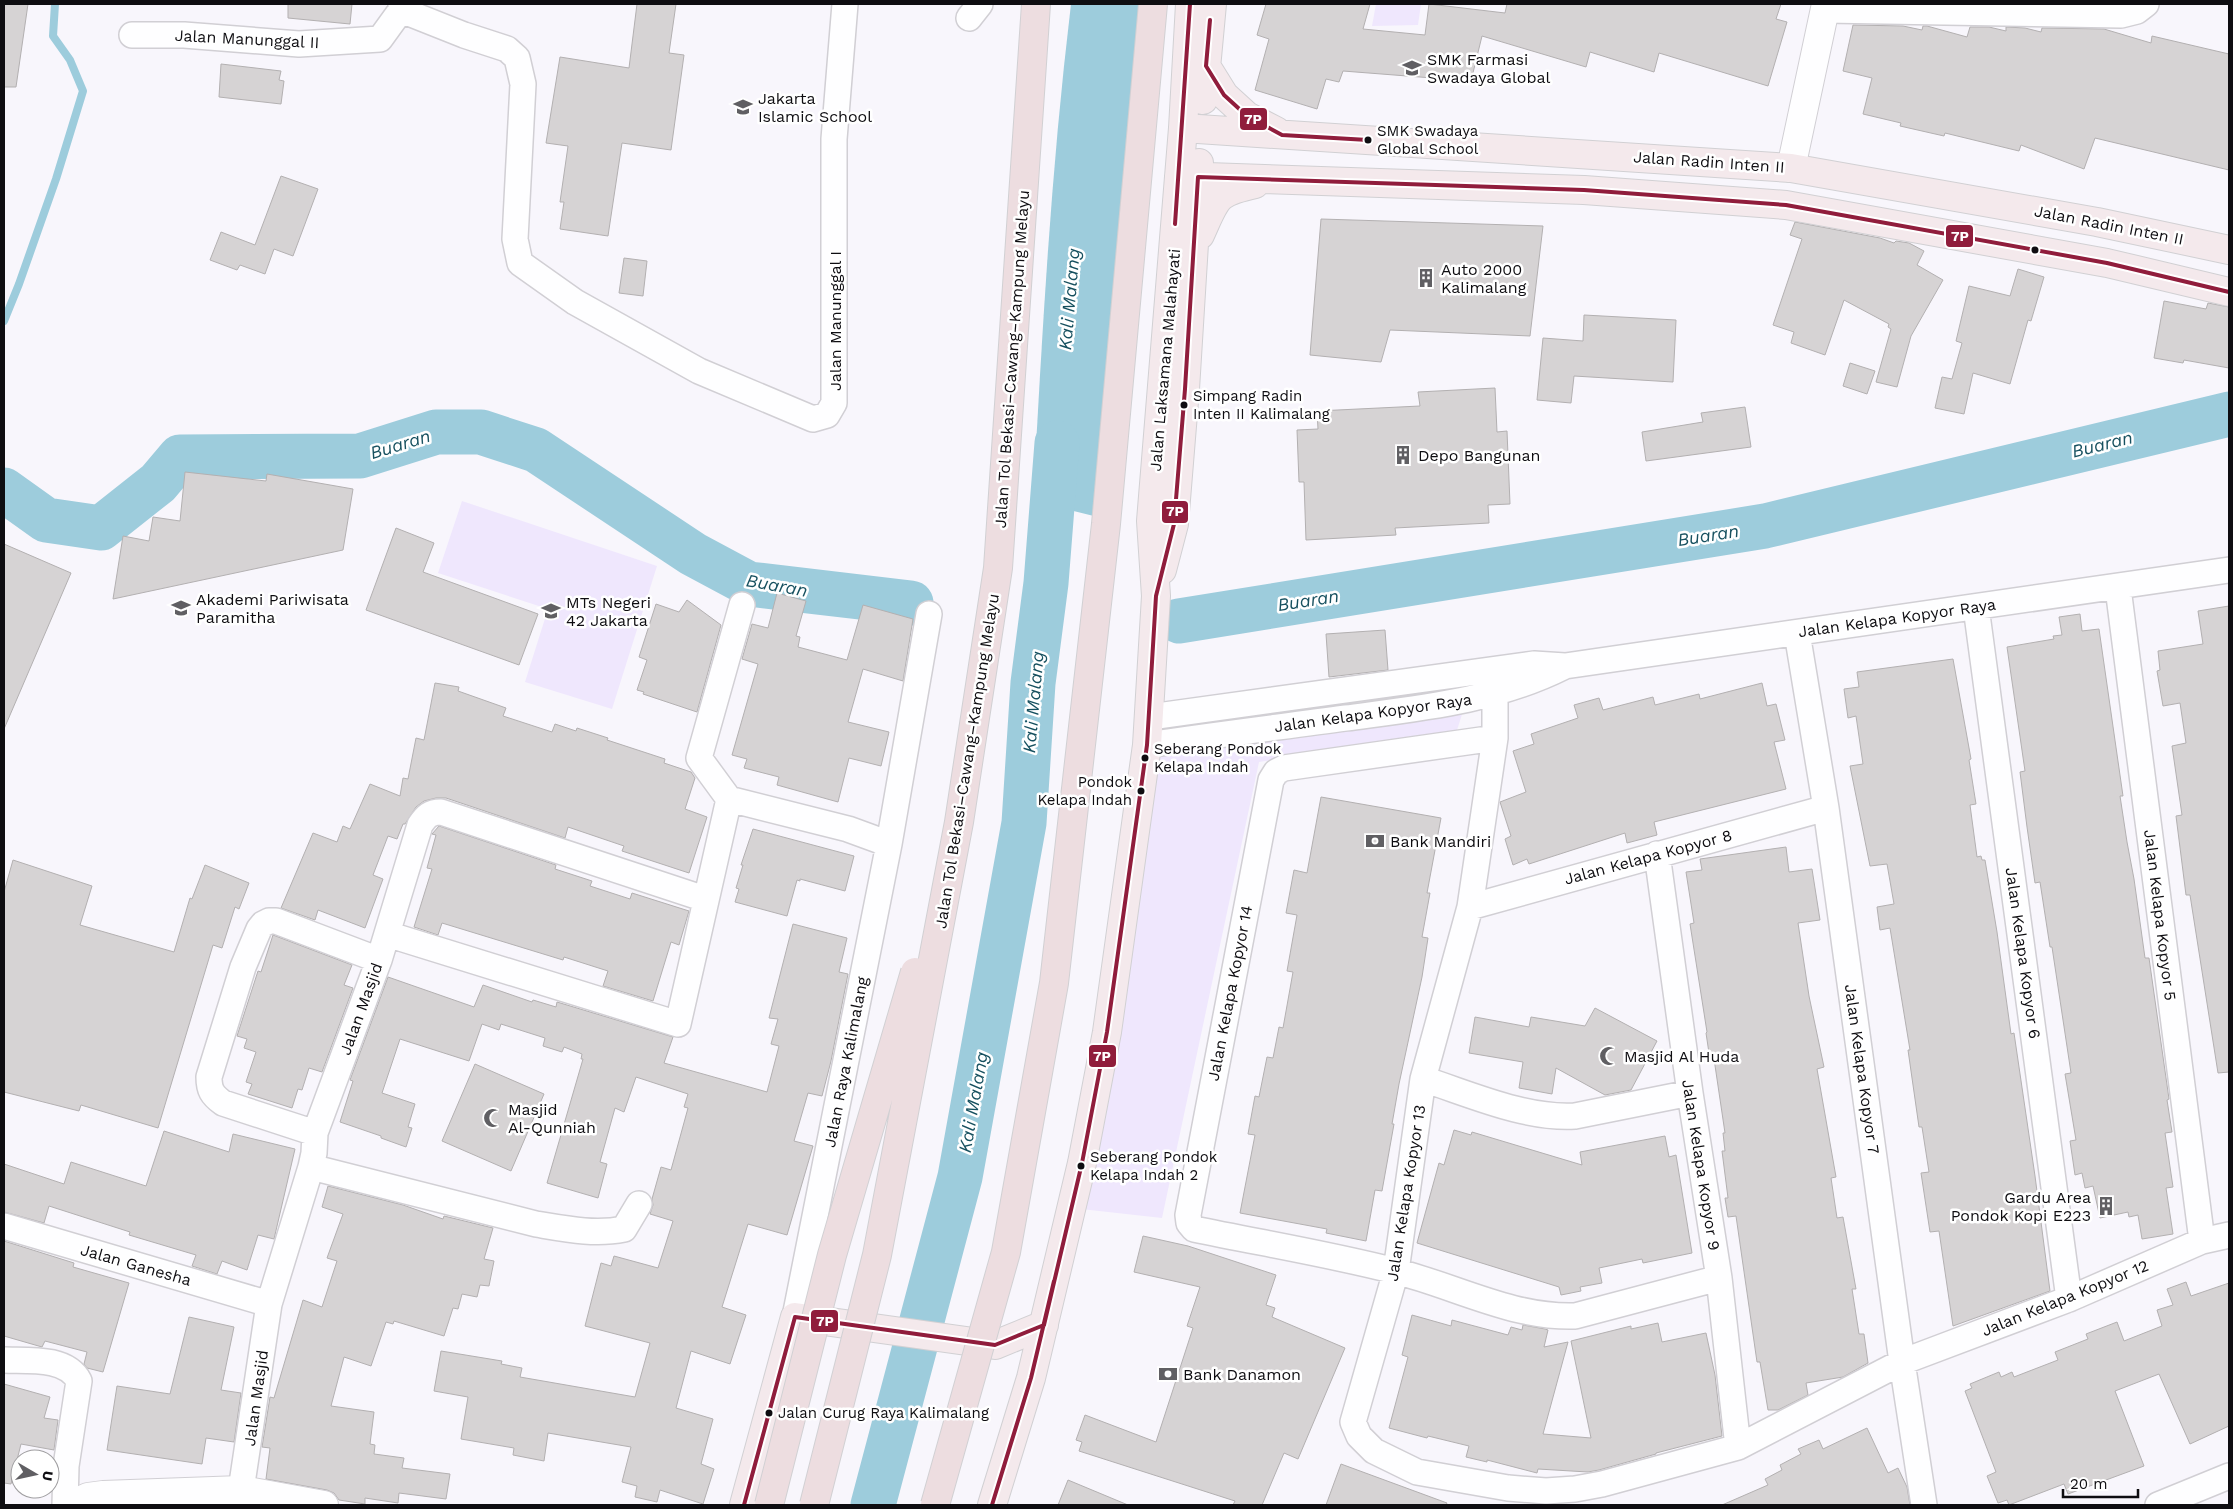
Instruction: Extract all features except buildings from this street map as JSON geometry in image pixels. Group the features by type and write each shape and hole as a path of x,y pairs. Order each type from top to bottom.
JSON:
{"highway":[{"name":"Jalan Tol Bekasi–Cawang–Kampung Melayu","path":"814,1505 877,1255 960,822 998,568 1036,4"},
{"path":"935,1505 1006,1252 1054,983 1106,524 1153,4"},
{"path":"769,1505 832,1256 960,822"}],"main road":[{"name":"Jalan Laksamana Malahayati","path":"992,1505 1031,1378 1082,1164 1107,1032 1147,745 1156,596 1151,521 1192,129 1190,4"},
{"name":"Jalan Laksamana Malahayati","path":"1192,129 1206,66 1212,4"},
{"path":"1206,66 1224,95 1248,116 1282,135"},
{"name":"Jalan Radin Inten II","path":"1192,129 1791,168 2097,222 2229,250"},
{"name":"Jalan Laksamana Malahayati","path":"1156,596 1174,524 1185,389 1194,248 1188,176"},
{"path":"1188,176 1584,190 1786,205 2107,263 2229,292"},
{"path":"1194,248 1216,200 1230,189 1279,179"},
{"path":"795,1317 990,1344 1044,1325"},
{"name":"Jalan Raya Kalimalang","path":"744,1505 795,1317"},
{"path":"990,1344 1031,1378"}],"street":[{"name":"Jalan Manunggal I","path":"401,7 464,35 507,49 517,58 523,84 515,239 520,263 574,302 699,370 813,419 827,415 834,402 834,139 844,4"},
{"path":"1791,168 1826,7 2121,15 2137,11 2146,4"},
{"name":"Jalan Manunggal II","path":"132,35 184,35 299,44 380,39 401,7"},
{"name":"Jalan Kelapa Kopyor Raya","path":"1150,717 1538,679 1565,666 2118,588 2229,570"},
{"name":"Jalan Kelapa Kopyor 5","path":"2118,588 2202,1241"},
{"path":"742,605 699,758 730,799 848,829 889,844"},
{"name":"Jalan Kelapa Kopyor 6","path":"1976,607 2069,1299"},
{"name":"Jalan Raya Kalimalang","path":"795,1317 889,844 929,614"},
{"name":"Jalan Kelapa Kopyor 7","path":"1797,633 1826,808 1902,1362 1924,1505"},
{"name":"Jalan Kelapa Kopyor Raya","path":"1147,745 1437,706 1493,682"},
{"name":"Jalan Kelapa Kopyor 13","path":"1493,682 1495,738 1470,907 1423,1079 1396,1271 1353,1422 1359,1436 1374,1451 1417,1472 1474,1483 1546,1491 1575,1489 1602,1484 1738,1447 1902,1362"},
{"name":"Jalan Kelapa Kopyor 14","path":"1396,1271 1194,1229 1189,1223 1188,1215 1271,780 1276,772 1284,768 1495,738"},
{"path":"387,934 678,1024 705,899 730,799"},
{"name":"Jalan Kelapa Kopyor 8","path":"1470,907 1826,808"},
{"name":"Jalan Masjid","path":"241,1490 269,1304 311,1167 315,1134 379,960 420,825 426,816 433,812 440,812 705,899"},
{"name":"Jalan Kelapa Kopyor 9","path":"1656,854 1690,1094 1719,1278 1738,1447"},
{"path":"315,1134 223,1103 212,1095 209,1088 209,1077 243,967 259,929 269,921 276,921 379,960"},
{"path":"1423,1079 1513,1107 1557,1117 1575,1116 1690,1094"},
{"path":"311,1167 536,1224 572,1230 607,1232 624,1229 640,1204"},
{"name":"Jalan Ganesha","path":"4,1226 269,1304"},
{"name":"Jalan Kelapa Kopyor 12","path":"1902,1362 2069,1299 2202,1241 2229,1235"},
{"path":"1396,1271 1514,1310 1555,1317 1575,1316 1719,1278"},
{"path":"4,1360 27,1359 51,1363 72,1372 78,1380 79,1390 66,1466 65,1505"},
{"path":"2158,1505 2229,1476"},
{"path":"71,1505 88,1497 103,1494 241,1490 324,1505"}],"shaded area":[{"path":"1376,4 1421,4 1418,25 1372,26"},
{"path":"462,501 657,566 612,709 525,682 548,609 438,573"},
{"path":"1466,702 1457,730 1259,762 1162,1218 1072,1208 1147,745"}],"water":[{"path":"1071,4 1153,4 1106,519 1033,501 1053,190"}],"waterway":[{"path":"4,321 56,179 83,91 70,60 53,36 55,4"},
{"name":"Buaran","path":"1179,621 1765,526 2229,414"},
{"name":"Buaran","path":"4,490 46,520 101,528 158,483 180,457 360,456 436,432 481,432 536,450 693,554 749,584 911,603"},
{"name":"Kali Malang","path":"873,1505 960,1177 1024,823 1033,683 1046,583 1057,443"}],"transit line":[{"name":"7P","path":"1175,224 1190,4"},
{"name":"7P","path":"1210,20 1206,66 1224,95 1247,116 1282,135 1368,140"},
{"name":"7P","path":"1044,1325 1082,1163 1107,1032 1147,745 1156,596 1174,524 1185,389 1198,177 1584,190 1786,205 2107,263 2229,292"},
{"name":"7P","path":"992,1505 1031,1378 1054,1281"},
{"name":"7P","path":"744,1505 795,1317 995,1345 1044,1325"}],"place":[{"name":"SMK Farmasi Swadaya Global","path":"1412,68"},
{"name":"Jakarta Islamic School","path":"743,107"},
{"name":"SMK Swadaya Global School","path":"1368,140"},
{"name":"Auto 2000 Kalimalang","path":"1426,278"},
{"name":"Simpang Radin Inten II Kalimalang","path":"1184,405"},
{"name":"Depo Bangunan","path":"1403,455"},
{"name":"Akademi Pariwisata Paramitha","path":"181,608"},
{"name":"MTs Negeri 42 Jakarta","path":"551,611"},
{"name":"Seberang Pondok Kelapa Indah","path":"1145,758"},
{"name":"Pondok Kelapa Indah","path":"1141,791"},
{"name":"Bank Mandiri","path":"1375,841"},
{"name":"Masjid Al Huda","path":"1609,1056"},
{"name":"Masjid Al-Qunniah","path":"493,1118"},
{"name":"Seberang Pondok Kelapa Indah 2","path":"1081,1166"},
{"name":"Gardu Area Pondok Kopi E223","path":"2106,1206"},
{"name":"Bank Danamon","path":"1168,1374"},
{"name":"Jalan Curug Raya Kalimalang","path":"769,1413"}]}
